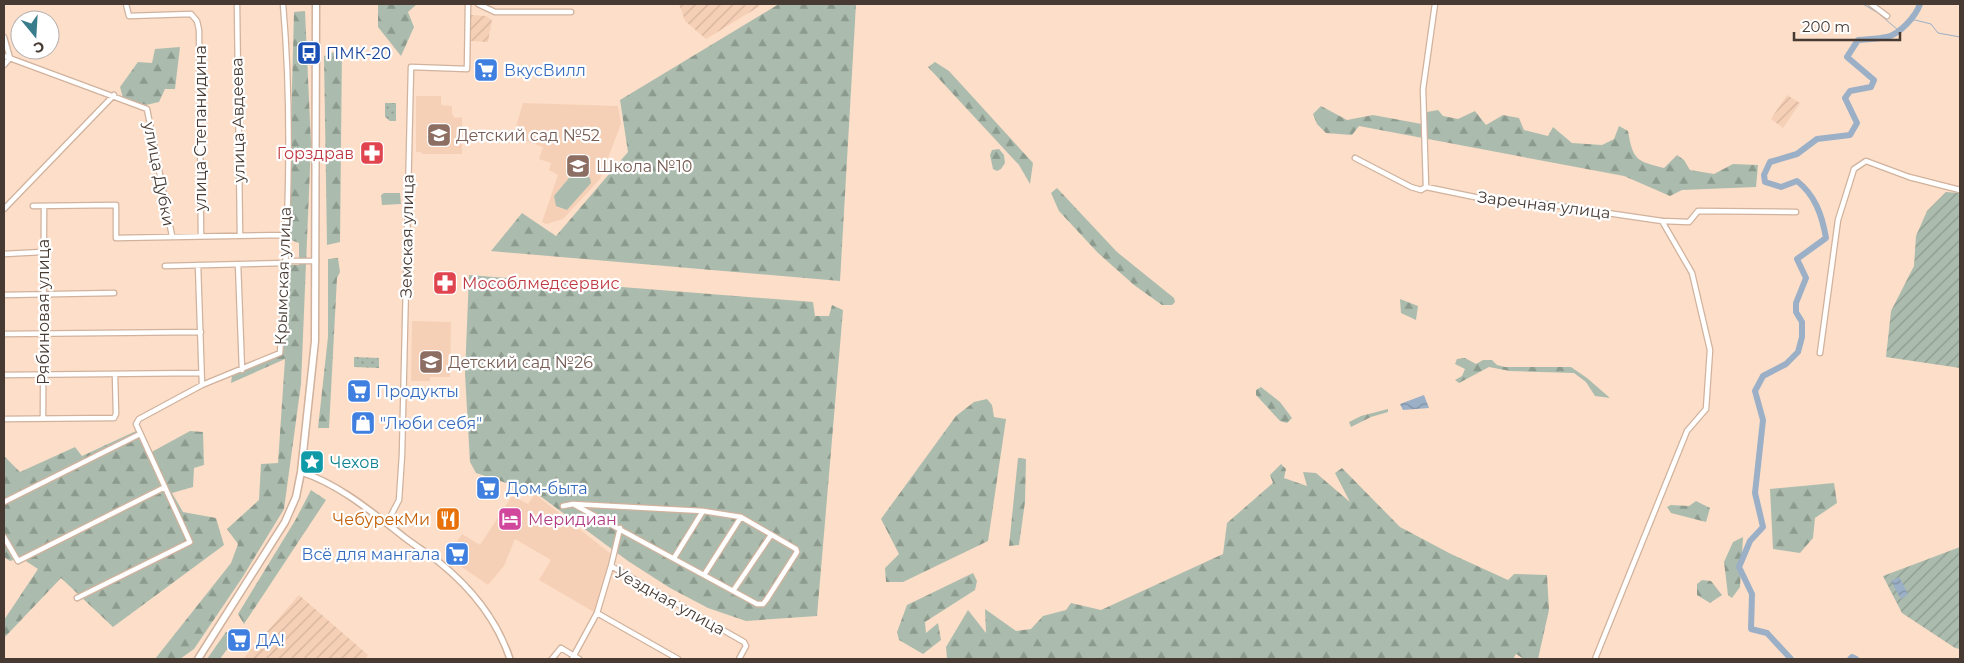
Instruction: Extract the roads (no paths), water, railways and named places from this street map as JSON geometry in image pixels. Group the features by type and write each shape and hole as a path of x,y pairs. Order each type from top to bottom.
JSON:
{"main road":[{"path":"198,659 286,522 296,497 302,472 315,341 316,4"}],"street":[{"name":"улица Степанидина","path":"126,4 130,16 191,14 198,21 200,30 201,236"},
{"name":"улица Авдеева","path":"237,4 240,236"},
{"name":"Крымская улица","path":"140,434 136,424 139,419 202,385 280,353 286,262 288,60 282,4"},
{"name":"Земская улица","path":"387,523 399,500 403,438 411,68 467,68 468,4"},
{"path":"478,4 495,12 571,12"},
{"path":"1426,187 1422,89 1436,4"},
{"path":"1871,4 1887,16"},
{"path":"4,37 10,58"},
{"path":"4,56 10,58"},
{"path":"4,65 10,58"},
{"path":"4,208 114,95 16,60"},
{"name":"улица Дубки","path":"114,95 121,101 146,109 172,236"},
{"name":"Заречная улица","path":"1355,158 1411,187 1421,190 1426,187 1494,201 1540,203 1662,221 1689,222 1698,211 1796,212"},
{"path":"1820,353 1838,220 1854,169 1866,161 1909,176 1960,190"},
{"path":"33,206 116,206 116,238 286,235"},
{"name":"Рябиновая улица","path":"42,417 44,374 42,252 44,206"},
{"path":"1595,659 1687,431 1706,409 1710,350 1706,332 1692,273 1662,221"},
{"path":"4,254 42,252"},
{"path":"165,266 316,261"},
{"path":"238,264 242,370"},
{"path":"198,265 202,385"},
{"path":"4,295 114,293"},
{"path":"4,334 201,332"},
{"path":"4,375 201,373"},
{"path":"4,419 42,417 114,418 116,414 115,374"},
{"path":"4,502 140,434 190,542 188,545 77,598"},
{"path":"302,472 318,477 387,523 458,579 485,610 501,637 510,659"},
{"path":"4,537 18,561 164,487"},
{"path":"563,506 573,504 703,511 741,517 792,546 797,552 767,599 763,604 757,604 573,504"},
{"path":"674,558 703,511"},
{"path":"704,575 741,517"},
{"path":"611,566 620,528"},
{"path":"733,591 771,535"},
{"name":"Уездная улица","path":"573,658 597,613 611,566 744,642 746,646 739,659"},
{"path":"597,613 678,659"},
{"path":"552,659 561,648 573,658 579,659"}],"water":[{"path":"1424,395 1429,408 1403,410 1400,404"},
{"path":"1899,577 1908,594 1901,599 1891,581"}],"waterway":[{"path":"1863,4 1878,13 1898,30"},
{"path":"1791,659 1767,633 1751,629 1752,594 1739,567 1750,541 1763,527 1755,493 1763,420 1755,391 1763,376 1786,364 1798,352 1802,337 1802,322 1796,312 1796,303 1806,278 1797,259 1826,238 1817,206 1809,193 1797,181 1781,187 1765,182 1764,175 1770,162 1797,154 1817,139 1850,135 1857,123 1845,98 1850,91 1871,87 1874,80 1847,57 1858,40 1887,37 1897,32 1911,19 1920,4"},
{"path":"1911,19 1931,24 1938,33 1960,37"},
{"path":"1850,659 1852,657 1856,659"}],"place":[{"name":"ПМК-20","path":"309,53"},
{"name":"ВкусВилл","path":"486,70"},
{"name":"Детский сад №52","path":"439,135"},
{"name":"Горздрав","path":"372,153"},
{"name":"Школа №10","path":"578,166"},
{"name":"Мособлмедсервис","path":"445,283"},
{"name":"Детский сад №26","path":"431,362"},
{"name":"Продукты","path":"359,391"},
{"name":"\"Люби себя\"","path":"363,423"},
{"name":"Чехов","path":"312,462"},
{"name":"Дом-быта","path":"488,488"},
{"name":"ЧебурекМи","path":"448,519"},
{"name":"Меридиан","path":"510,519"},
{"name":"Всё для мангала","path":"457,554"},
{"name":"ДА!","path":"239,640"}]}
